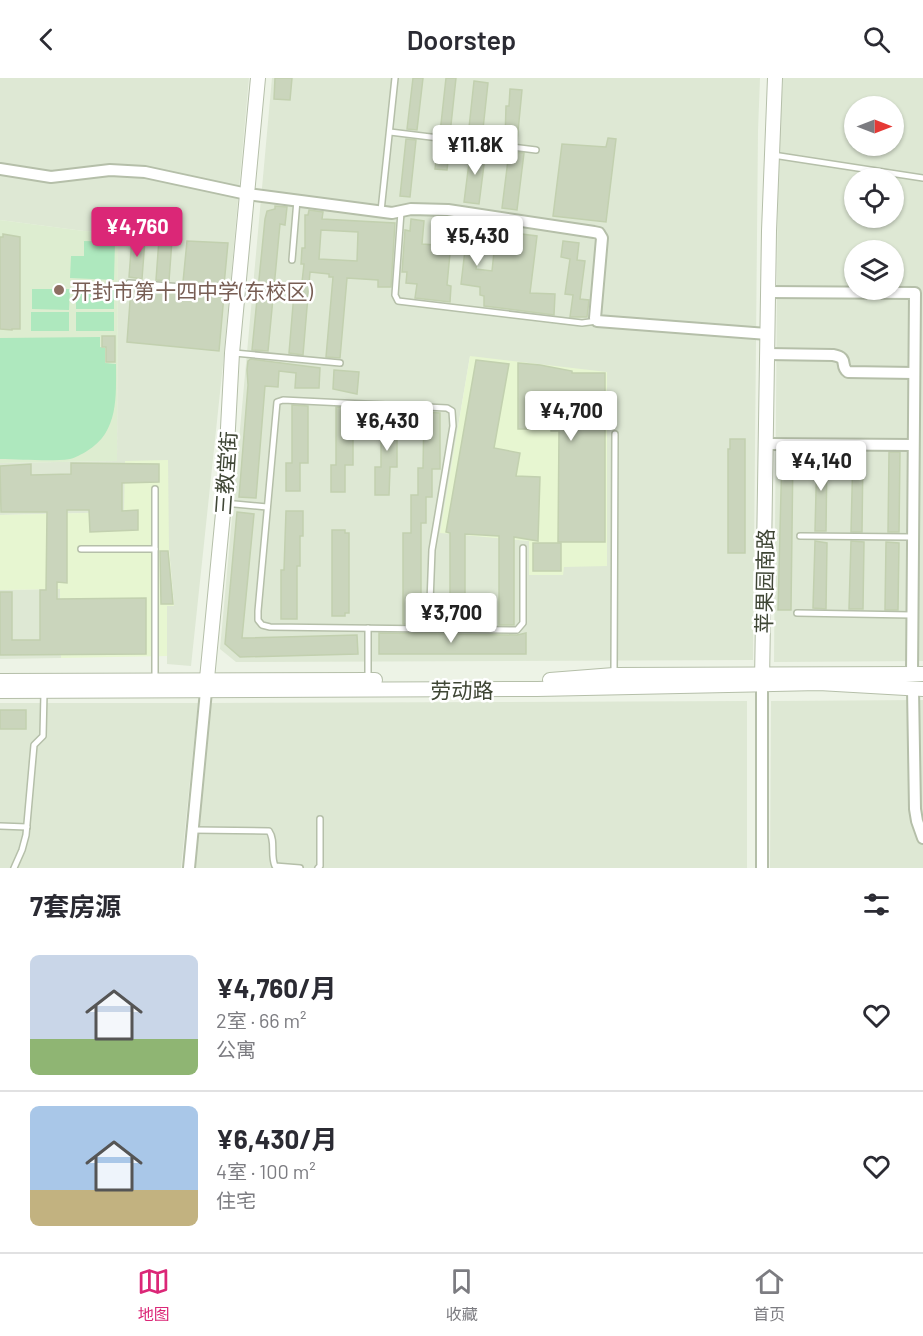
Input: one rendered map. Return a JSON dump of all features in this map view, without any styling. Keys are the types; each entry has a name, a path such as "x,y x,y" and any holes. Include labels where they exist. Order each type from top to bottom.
{"street":[{"name":"三教堂街","path":"189,868 224,503 232,352 258,78"},
{"name":"苹果园南路","path":"762,868 768,292 775,78"},
{"path":"0,169 51,177 110,170 145,172 247,194 381,211 401,212 411,208 448,210 599,233 602,238 595,318 597,321 768,334"},
{"path":"768,292 915,293 914,373 918,409 913,445 918,499 912,537 911,615 917,674"},
{"path":"767,354 840,356 848,372 914,373"},
{"path":"766,444 913,445"},
{"name":"劳动路","path":"0,681 155,681 206,686 537,689 917,674"},
{"name":"劳动路","path":"0,691 369,681 538,681 614,675 763,679 918,689"},
{"path":"918,689 915,809 923,838"}],"lane":[{"path":"381,211 395,78"},
{"path":"390,132 536,150"},
{"path":"771,154 923,178"},
{"path":"292,260 297,200"},
{"path":"401,212 394,296 398,301 582,323 597,321"},
{"path":"129,283 238,292"},
{"path":"232,352 340,363"},
{"path":"429,628 432,550 453,426 452,411 435,407 283,399 277,402 258,611 258,620 262,625 270,627 368,628 429,628 520,628 523,623 523,548"},
{"path":"614,675 615,434"},
{"path":"155,489 155,681"},
{"path":"224,503 267,507"},
{"path":"800,536 912,537"},
{"path":"81,549 155,549"},
{"path":"797,613 911,615"},
{"path":"368,628 369,681"},
{"path":"14,868 22,850 27,827 34,745 43,736 45,691"},
{"path":"318,868 320,866 320,819"},
{"path":"0,826 27,827"},
{"path":"191,830 269,831 273,838 275,866 300,868"}],"shaded area":[{"path":"0,78 249,78 224,355 191,666 167,664 167,605 174,605 169,549 124,512 0,515 0,463 117,461 118,232 84,231 0,220"},
{"path":"272,78 760,78 753,660 236,662 220,649","holes":["470,356 563,567 563,574 529,574 529,541 440,532"]},
{"path":"783,78 923,78 923,661 774,662 778,150"},
{"name":"开封市第十四中学(东校区)","path":"0,220 84,231 118,232 117,461 0,463"},
{"path":"84,241 115,242 114,280 70,278 71,256 84,256"},
{"path":"76,288 114,289 114,309 76,309"},
{"path":"32,289 70,289 69,310 32,309"},
{"path":"31,312 69,312 69,331 31,331"},
{"path":"76,312 114,312 114,331 76,331"},
{"path":"100,337 100,347 105,348 105,363 116,364 115,401 110,424 105,434 87,451 70,459 0,459 0,338"},
{"path":"470,356 607,372 607,566 564,567 563,575 529,575 529,541 440,533"},
{"path":"168,460 169,549 174,606 167,606 167,656 61,658 60,589 0,590 0,515 124,512 125,461"},
{"path":"60,589 61,658 0,659 0,590"},
{"path":"923,700 923,868 770,868 771,701"},
{"path":"747,701 747,868 195,868 211,703"},
{"path":"0,703 198,703 181,868 0,868"}],"building":[{"path":"275,78 292,78 290,100 274,99"},
{"path":"413,78 423,78 417,130 407,129"},
{"path":"446,78 456,78 450,134 440,133"},
{"path":"474,81 488,83 482,138 468,137"},
{"path":"510,89 522,90 517,142 505,141 506,106 509,106"},
{"path":"608,138 616,139 606,222 553,216 562,144 606,147"},
{"path":"406,139 416,140 410,197 400,196"},
{"path":"438,143 450,144 447,170 435,169"},
{"path":"471,147 486,149 479,204 464,202"},
{"path":"509,152 524,153 517,210 502,208"},
{"path":"275,206 287,207 285,225 280,224 268,351 252,350 265,219 267,211 275,209"},
{"path":"309,210 323,212 322,219 395,223 391,287 378,287 378,280 347,278 340,358 326,357 333,277 329,277 329,274 310,272 303,355 289,353 295,281 302,282 304,264 301,264 302,248 305,248 305,215 308,215","holes":["321,230 358,232 357,261 319,259"]},
{"path":"411,219 424,221 422,244 436,245 438,223 537,236 530,293 555,294 554,315 484,306 484,296 480,295 480,287 461,284 467,233 452,232 447,285 451,286 450,302 415,298 417,284 406,283 407,272 402,272 405,230 410,231","holes":["479,250 494,252 492,271 476,269"]},
{"path":"3,234 20,237 20,329 0,329 0,237 3,237"},
{"path":"132,238 145,239 142,279 129,277"},
{"path":"159,239 172,240 169,281 156,280"},
{"path":"187,241 228,243 224,285 183,282"},
{"path":"563,241 579,243 577,260 585,261 580,299 589,300 587,317 570,317 573,295 565,294 570,259 561,257"},
{"path":"131,288 224,295 219,351 127,342"},
{"path":"102,336 115,336 115,362 106,362 106,347 102,347"},
{"path":"251,359 320,368 319,388 295,388 296,373 279,371 278,387 265,386 256,498 239,497 248,385 247,370 248,361"},
{"path":"476,360 509,364 494,448 520,453 516,476 540,477 538,541 514,537 514,625 499,625 499,536 465,534 465,619 450,619 450,533 446,532"},
{"path":"518,363 540,365 572,371 572,373 605,373 605,542 558,542 559,431 518,429"},
{"path":"334,370 359,372 357,394 333,389"},
{"path":"292,405 308,406 308,463 300,463 300,491 286,491 286,463 292,463"},
{"path":"336,407 353,408 353,465 345,465 345,492 331,492 331,465 336,465"},
{"path":"381,410 397,410 397,467 390,467 389,495 375,495 375,467 381,467"},
{"path":"424,412 440,413 440,469 432,469 432,497 426,497 426,523 421,523 421,616 416,616 416,624 403,624 403,533 411,533 411,495 418,495 418,468 423,468"},
{"path":"730,439 745,439 745,553 728,553 728,449 730,449"},
{"path":"782,452 793,452 791,610 778,610"},
{"path":"817,452 827,452 826,531 815,531"},
{"path":"853,452 863,452 862,532 851,532"},
{"path":"889,452 900,452 899,532 888,532"},
{"path":"71,463 159,464 159,482 122,483 122,511 138,510 138,530 90,532 89,510 67,510 67,583 57,582 57,599 146,598 146,654 0,655 0,592 12,592 12,640 40,640 40,590 46,590 47,512 1,512 0,466 31,464 31,475 71,474"},
{"path":"286,511 303,511 300,566 297,566 297,619 281,619 281,570 284,570"},
{"path":"237,512 254,514 242,638 357,635 358,654 240,657 225,644"},
{"path":"332,530 345,530 345,533 349,533 349,613 345,613 345,616 332,616"},
{"path":"815,541 827,543 826,609 813,608"},
{"path":"851,541 864,542 863,609 849,609"},
{"path":"886,542 899,543 898,610 885,610"},
{"path":"533,543 561,543 561,571 533,571"},
{"path":"160,551 168,551 173,604 161,604"},
{"path":"379,633 517,635 526,633 526,654 379,654"},
{"path":"0,710 26,710 26,729 0,729"}],"place":[{"name":"开封市第十四中学(东校区)","path":"59,290"}]}
